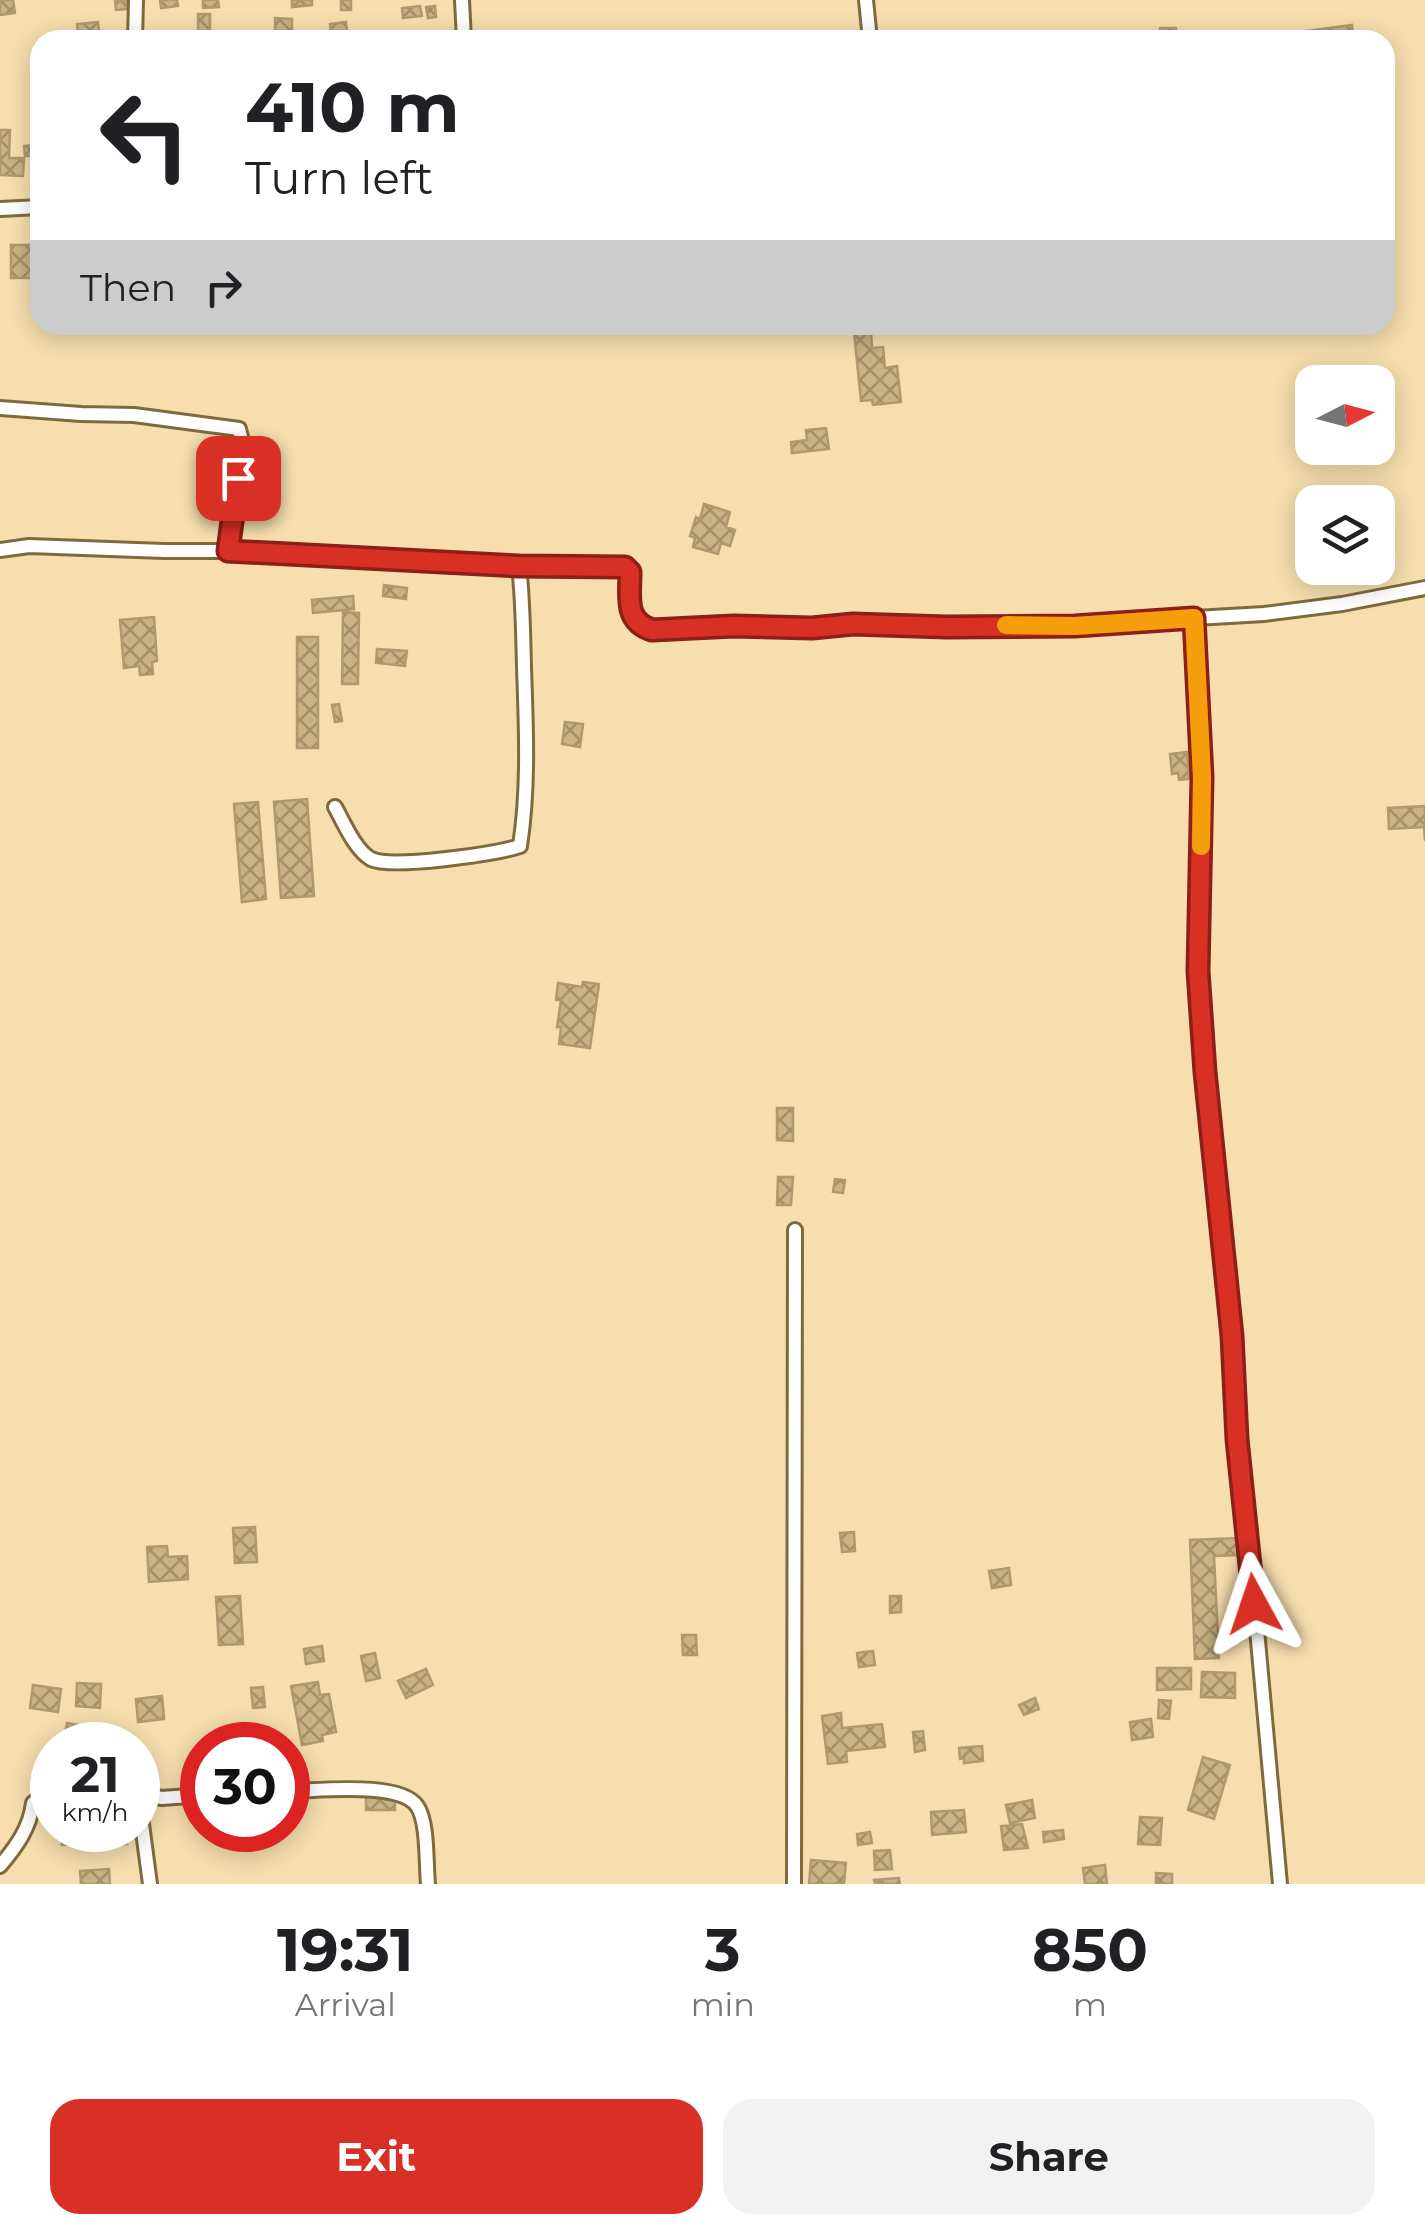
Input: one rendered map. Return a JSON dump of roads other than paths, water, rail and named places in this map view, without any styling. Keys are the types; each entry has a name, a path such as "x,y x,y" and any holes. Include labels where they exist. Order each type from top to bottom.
{"street":[{"path":"135,30 136,0"},
{"path":"462,0 464,30"},
{"path":"866,0 869,30"},
{"path":"0,209 30,208"},
{"path":"0,408 134,415 239,429 242,441 228,551"},
{"path":"0,550 29,546 228,551 519,566 625,567 630,572 634,620 652,630 853,624 1075,626 1284,612 1425,588"},
{"path":"335,807 368,858 387,864 497,853 520,846 527,736 519,566"},
{"path":"1194,618 1202,777 1198,971 1232,1336 1237,1439 1280,1884"},
{"path":"794,1884 795,1230"},
{"path":"310,1791 388,1790 408,1796 420,1808 428,1884"},
{"path":"150,1884 138,1794 180,1797"},
{"path":"0,1866 30,1821"}]}
